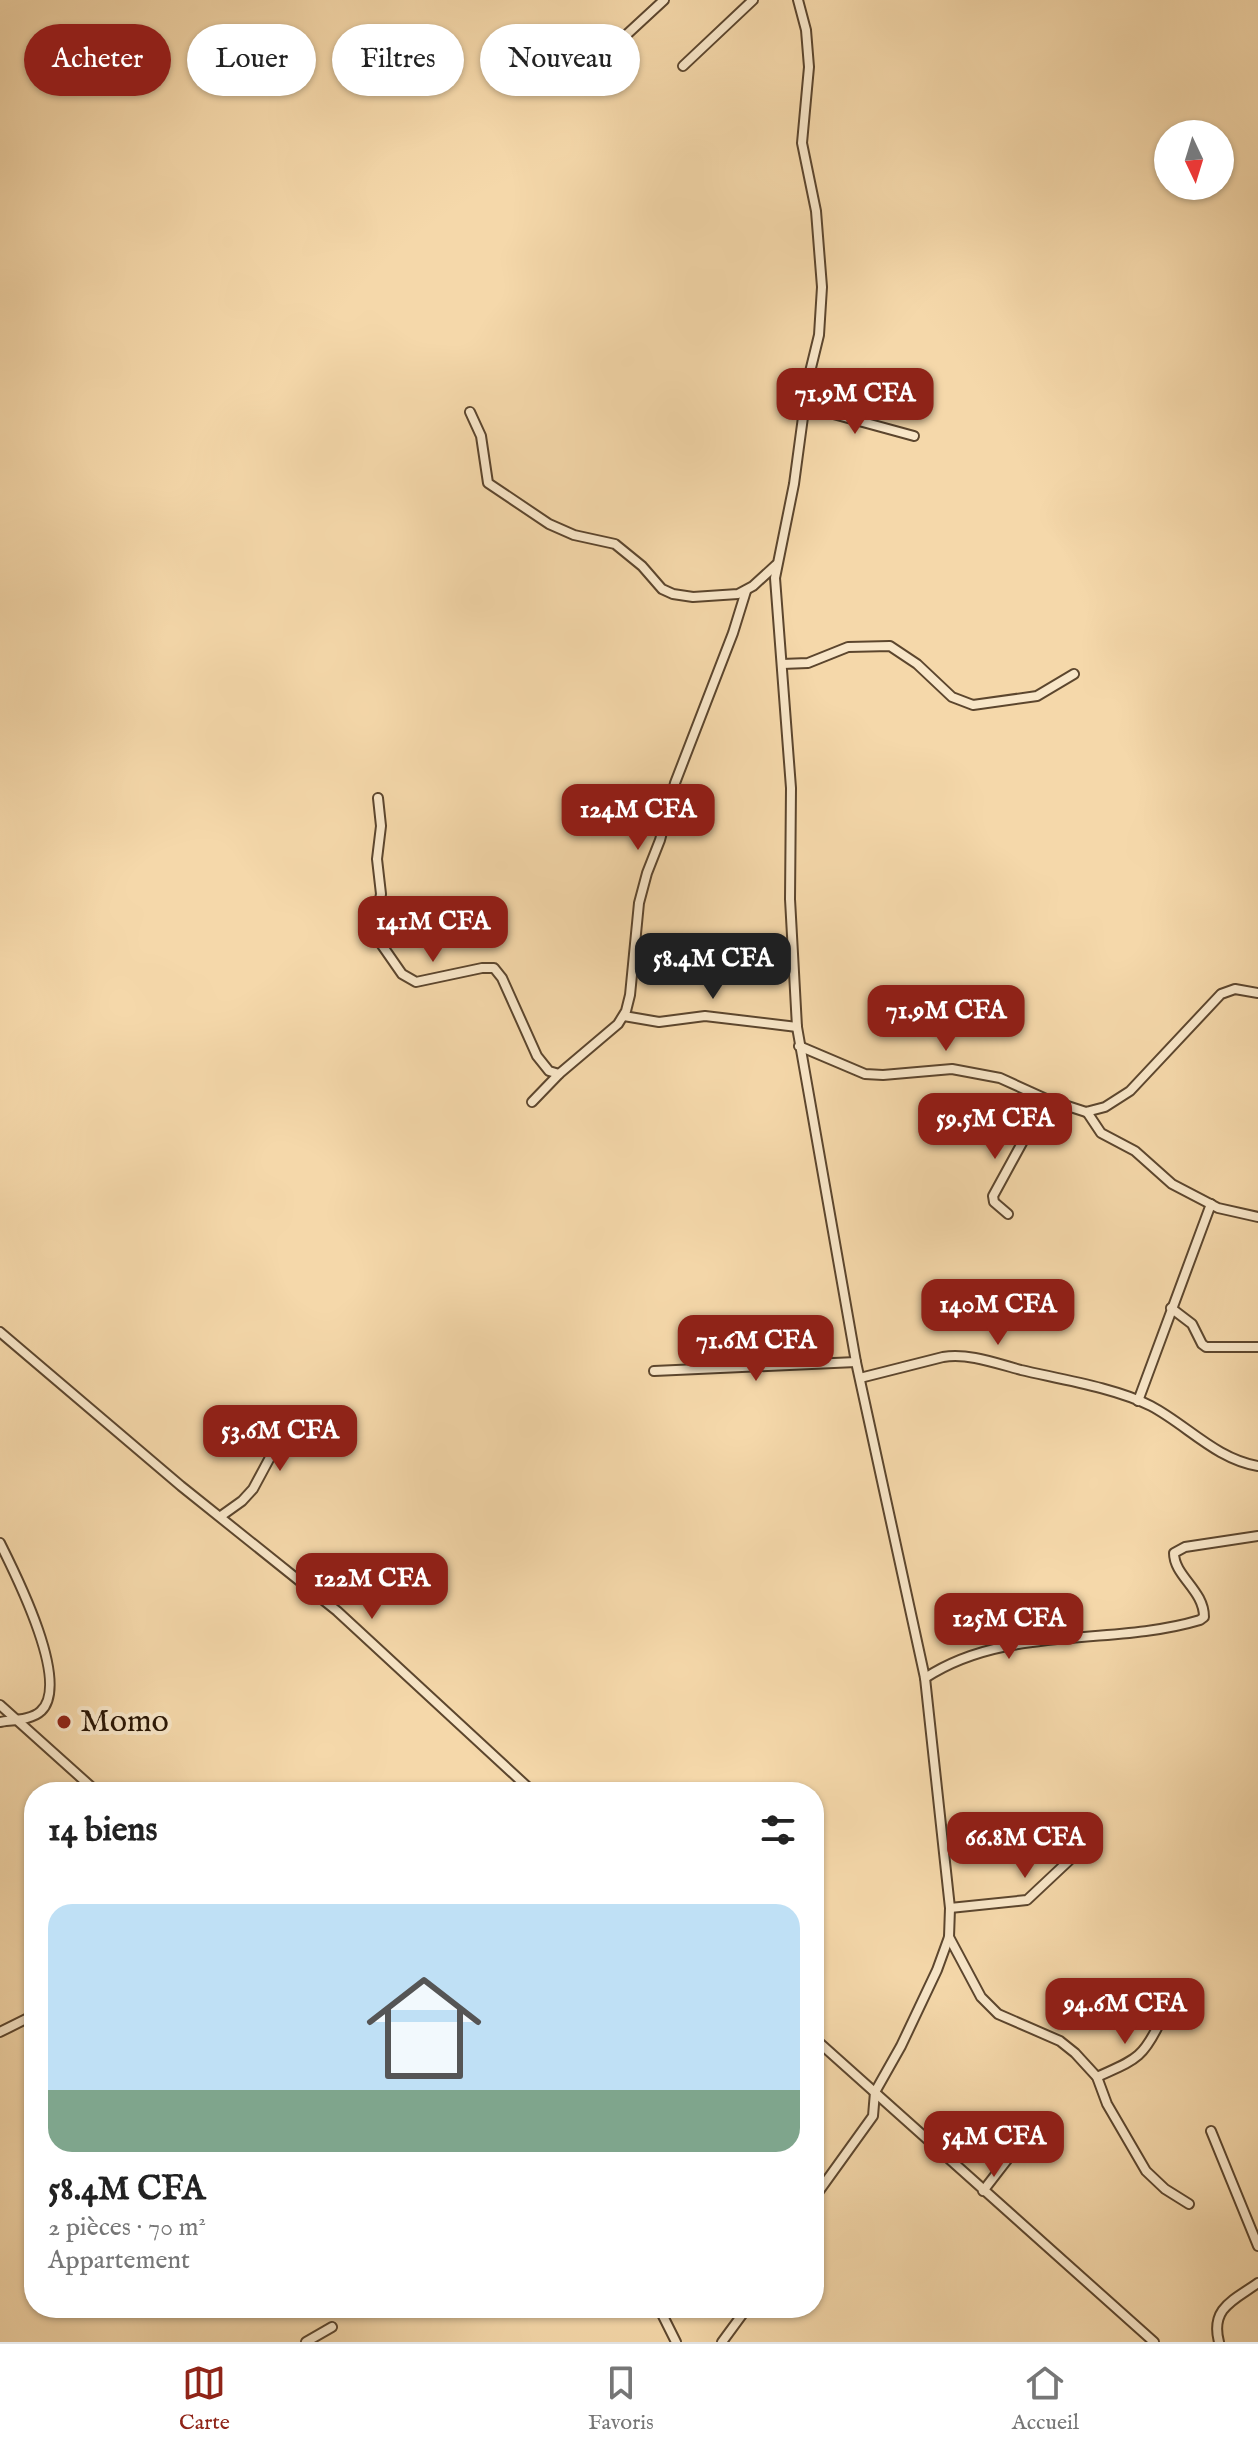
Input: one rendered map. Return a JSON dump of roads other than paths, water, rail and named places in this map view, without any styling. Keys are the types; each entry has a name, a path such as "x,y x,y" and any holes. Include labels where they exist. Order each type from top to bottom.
{"street":[{"path":"638,24 664,0"},
{"path":"683,66 753,0"},
{"path":"798,0 807,39 809,67 802,143 816,211 822,287 820,324 804,406 794,484 777,564 776,597 791,801 790,899 797,1027 856,1362 925,1678 950,1908 949,1937 937,1970 875,2092 873,2116 824,2184"},
{"path":"804,406 914,436"},
{"path":"470,412 481,436 488,483 539,518 574,535 615,544 642,566 662,589 693,597 746,591 777,564"},
{"path":"532,1102 624,1016 630,995 639,903 647,873 675,783 746,591"},
{"path":"782,664 808,663 848,647 890,646 917,664 952,697 973,705 1037,696 1074,674"},
{"path":"378,798 381,826 377,859 381,894 375,925 377,938 392,962 416,982 494,968 502,978 537,1056 549,1071 559,1074"},
{"path":"799,1046 865,1074 955,1069 1000,1078 1079,1112 1087,1112 1105,1107 1130,1091 1221,994 1235,989 1258,993"},
{"path":"624,1016 659,1022 705,1016 797,1027"},
{"path":"1008,1214 994,1202 993,1196 1046,1099"},
{"path":"1087,1112 1101,1133 1135,1151 1172,1184 1211,1204 1258,1217"},
{"path":"1138,1401 1211,1204"},
{"path":"1171,1308 1192,1324 1206,1347 1258,1347"},
{"path":"0,1332 63,1388 366,1636 522,1782"},
{"path":"860,1378 933,1359 963,1356 1058,1377 1150,1406 1208,1445 1258,1466"},
{"path":"654,1371 856,1362"},
{"path":"221,1516 253,1489 278,1437 345,1434"},
{"path":"925,1678 953,1662 995,1647 1160,1629 1200,1620 1204,1617 1202,1603 1175,1561 1174,1553 1185,1547 1258,1536"},
{"path":"0,1543 43,1640 48,1681 46,1705 37,1715 0,1722"},
{"path":"0,1705 86,1782"},
{"path":"950,1908 1027,1900 1093,1838"},
{"path":"949,1937 981,1997 998,2014 1060,2041 1097,2077 1107,2104 1146,2171 1165,2189 1189,2204"},
{"path":"0,2032 24,2020"},
{"path":"1097,2077 1131,2061 1148,2048 1160,2022"},
{"path":"824,2047 1147,2340"},
{"path":"1211,2131 1258,2246"},
{"path":"983,2191 1024,2138"},
{"path":"1219,2342 1215,2329 1222,2309 1258,2283"},
{"path":"664,2318 676,2342"},
{"path":"722,2342 740,2318"},
{"path":"306,2342 332,2327"}],"place":[{"name":"Momo","path":"64,1722"}]}
